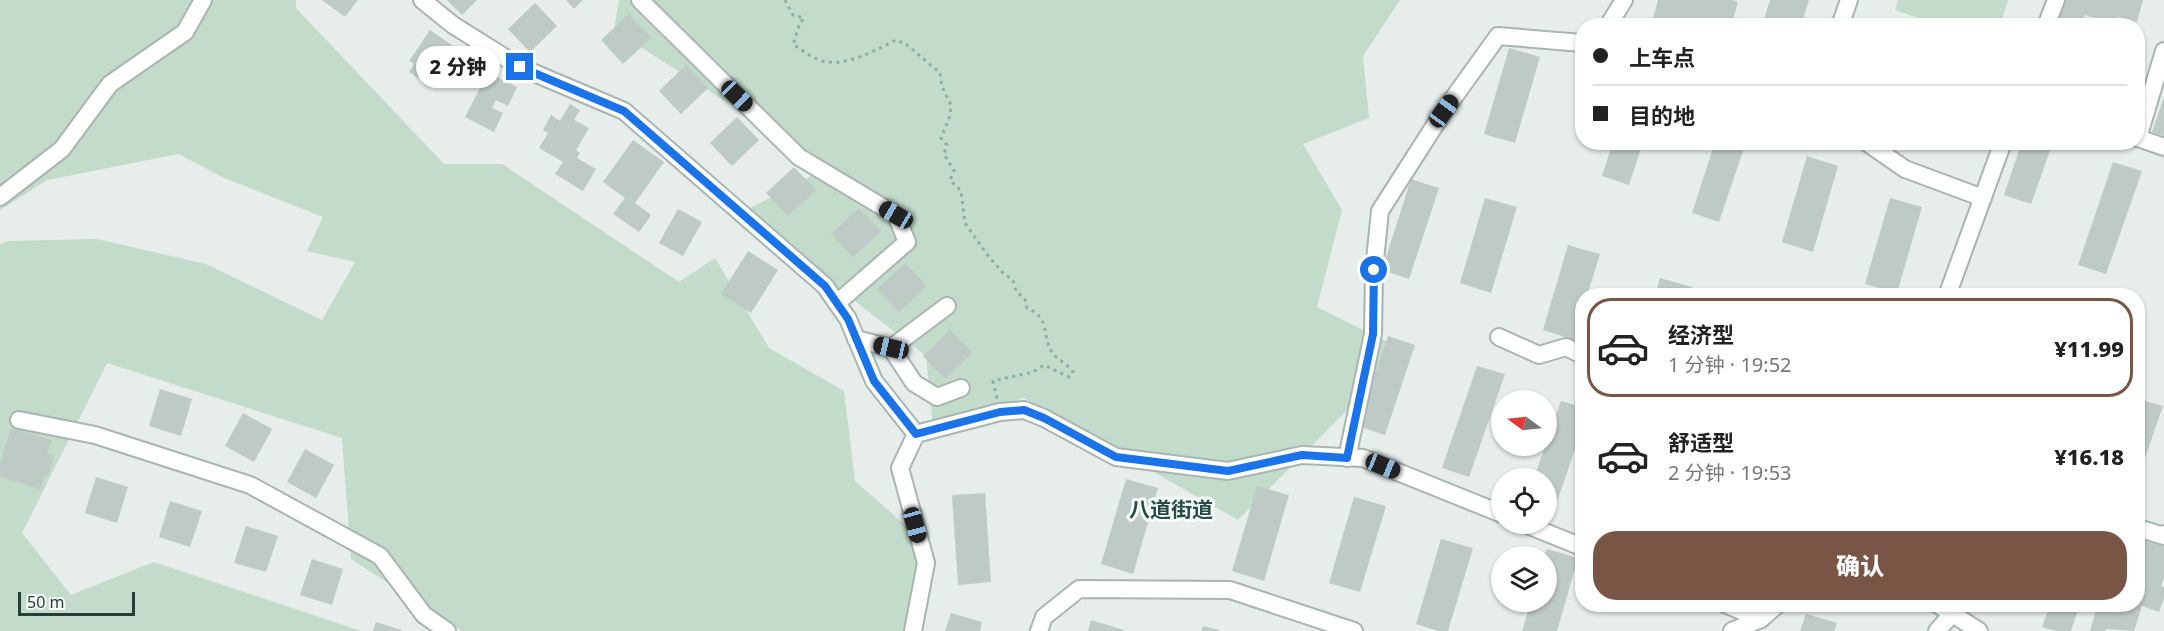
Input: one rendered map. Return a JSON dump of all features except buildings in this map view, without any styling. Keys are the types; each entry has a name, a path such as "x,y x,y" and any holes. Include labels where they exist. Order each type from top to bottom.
{"street":[{"path":"0,197 62,149 110,84 185,32 203,0"},
{"path":"422,0 453,25 520,67 624,111 825,286 848,319 874,381 916,434"},
{"path":"640,0 799,157 896,215 907,243 837,303"},
{"path":"1613,18 1624,0"},
{"path":"1843,18 1849,0"},
{"path":"2049,18 2055,0"},
{"path":"1347,458 1373,334 1374,270 1380,211 1444,111 1498,36 1575,42"},
{"path":"2145,115 2164,51"},
{"path":"2145,140 2164,147"},
{"path":"1878,150 1905,169 1983,198"},
{"path":"1950,288 2000,150"},
{"path":"891,348 947,306"},
{"path":"1499,337 1539,355 1566,347 1575,352"},
{"path":"856,339 891,348 914,383 937,397 961,388"},
{"path":"916,434 1000,412 1024,410 1044,418 1116,457 1228,471 1302,455 1363,458 1491,510"},
{"path":"19,420 95,435 250,485 380,556 424,615 447,631"},
{"path":"913,631 926,563 900,468 916,434"},
{"path":"2145,530 2163,536 2164,534"},
{"path":"1550,534 1575,544"},
{"path":"1039,631 1044,617 1079,589 1091,589 1230,590 1354,631"},
{"path":"1744,612 1761,619"},
{"path":"1732,631 1761,619 1769,612"},
{"path":"1949,612 1979,631"},
{"path":"1937,631 1952,614"}],"path":[{"path":"785,0 793,15 804,18 797,26 793,44 818,60 834,63 865,55 896,40 906,44 940,73 942,87 951,105 950,116 940,138 947,146 944,154 954,171 950,180 961,192 965,223 986,253 1003,273 1013,280 1016,291 1025,299 1027,308 1035,311 1044,323 1052,353 1073,372 1069,377 1054,372 1044,365 1033,372 993,381 1000,412"}],"green space":[{"path":"0,0 296,0 296,8 444,164 502,164 679,282 715,258 769,348 844,391 855,481 921,539 912,631 462,631 351,559 342,438 107,363 22,533 71,595 154,562 361,631 0,631 0,244 8,241 97,239 206,264 322,320 355,262 307,251 323,217 224,178 179,154 47,180 0,210"},
{"path":"619,0 1400,0 1363,56 1369,118 1303,144 1342,210 1317,307 1406,351 1238,520 1024,398 933,427 926,356 741,213 828,167 614,30"},
{"path":"1898,0 2008,0 2002,18 1918,18 1895,10"}],"district":[{"name":"八道街道","path":"1171,509"}],"route":[{"path":"520,67 624,111 825,286 848,319 874,381 916,434 1000,412 1024,410 1044,418 1116,457 1228,471 1302,455 1347,458 1373,334 1374,270"}]}
